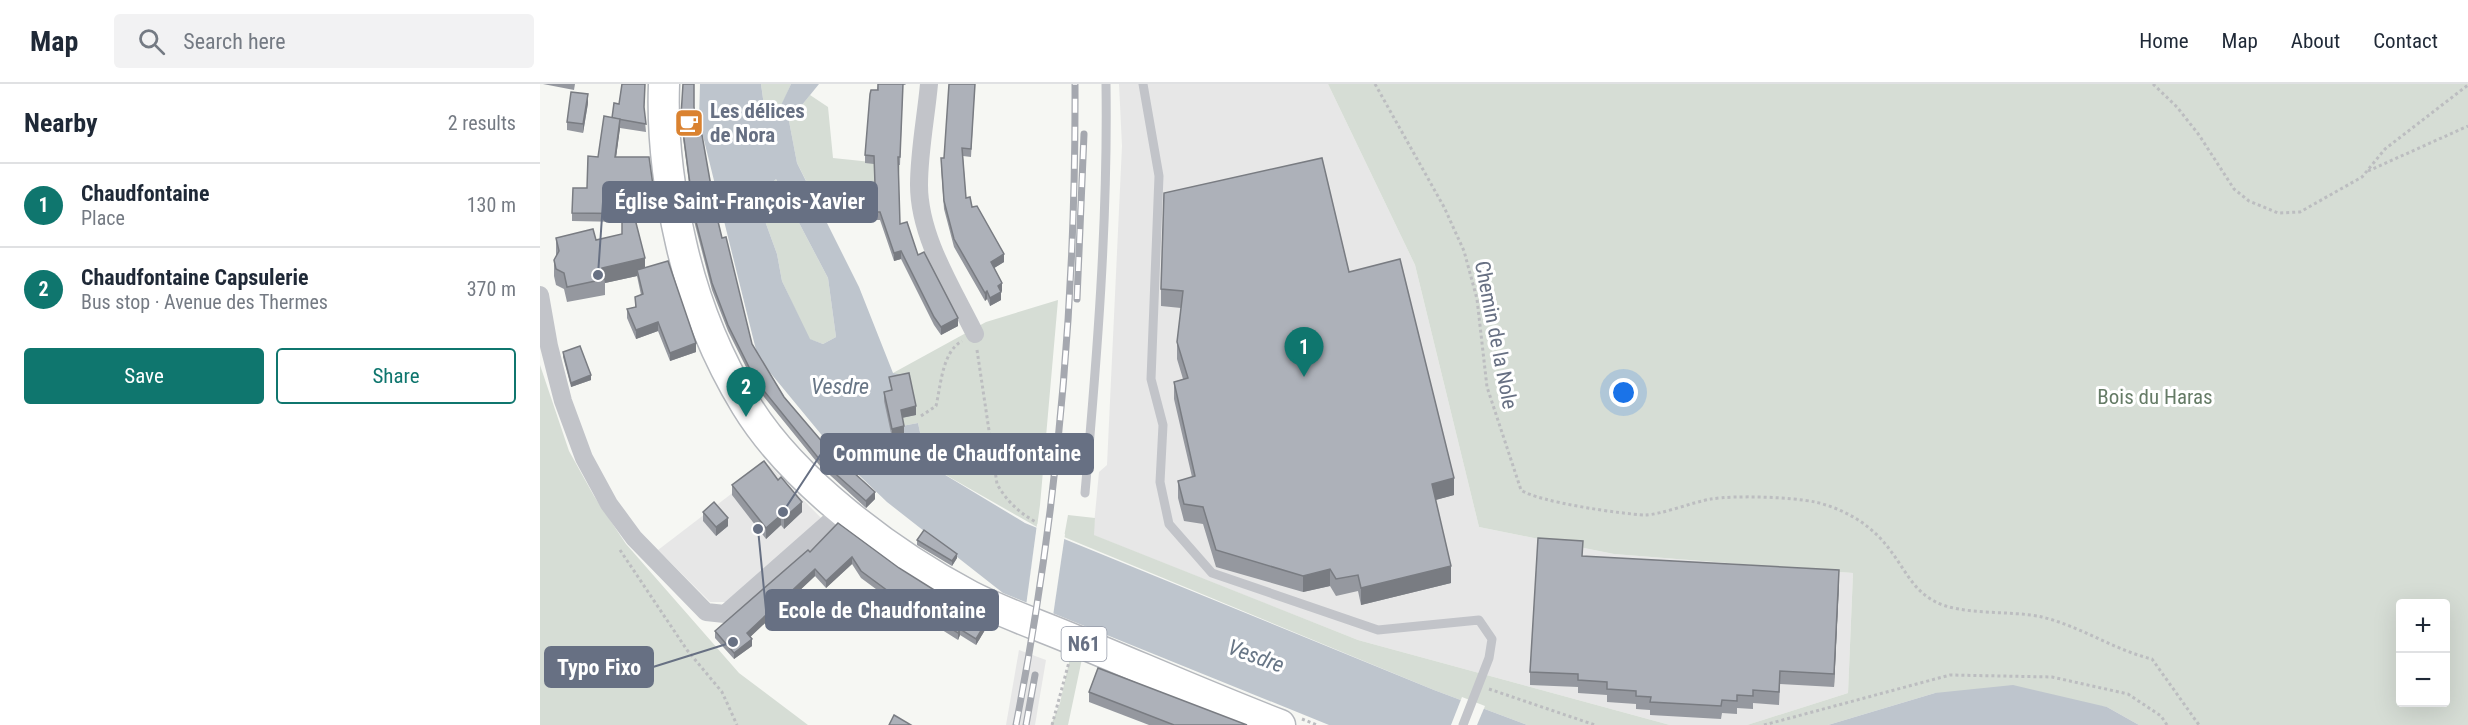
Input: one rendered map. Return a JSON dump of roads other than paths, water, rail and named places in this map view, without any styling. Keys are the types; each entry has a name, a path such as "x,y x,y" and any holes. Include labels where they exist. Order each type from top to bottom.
{"main road":[{"name":"N61","path":"664,84 666,157 677,226 698,306 716,352 747,407 794,464 842,511 895,550 949,585 1028,622 1073,639 1201,695 1280,725"}],"street":[{"path":"929,84 919,185 924,218 936,253 975,334"},
{"path":"540,295 549,346 563,401 584,458 609,504 634,538 706,612 725,614 842,511"}],"lane":[{"path":"1085,493 1100,323 1107,187 1106,84"},
{"path":"1143,84 1159,176 1151,379 1163,425 1160,482 1169,524 1212,573 1377,630 1479,620 1492,639 1489,658 1463,725"}],"water":[{"name":"Vesdre","path":"700,84 761,84 765,113 776,116 791,84 819,84 789,121 797,163 859,287 893,373 907,376 890,386 902,426 918,423 923,446 937,470 1025,523 1434,690 1527,725 1329,725 1003,593 887,502 839,456 758,358 699,120","holes":["776,179 828,278 836,337 823,344 810,339 782,281 777,254 757,199"]},
{"path":"2013,685 2107,707 2139,725 1828,725 1935,693"}],"railway":[{"path":"1016,725 1043,566 1061,406 1072,245 1075,84"},
{"path":"1077,299 1084,134"},
{"path":"1026,725 1035,675"}],"place":[{"name":"Les délices de Nora","path":"689,123"},
{"name":"Église Saint-François-Xavier","path":"598,275"},
{"name":"Chaudfontaine","path":"1304,377"},
{"name":"Chaudfontaine Capsulerie","path":"746,417"},
{"name":"Commune de Chaudfontaine","path":"783,512"},
{"name":"Ecole de Chaudfontaine","path":"758,529"},
{"name":"Typo Fixo","path":"733,642"}],"park label":[{"name":"Bois du Haras","path":"2155,397"}]}
